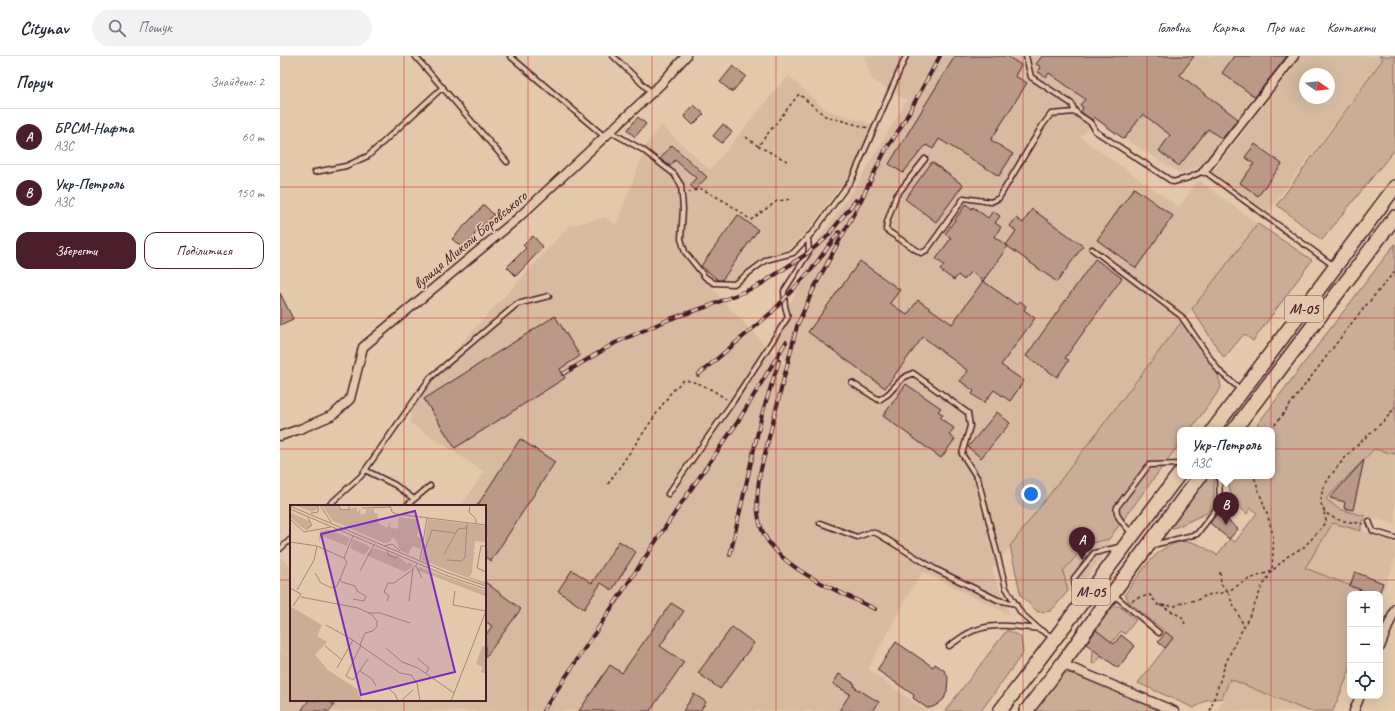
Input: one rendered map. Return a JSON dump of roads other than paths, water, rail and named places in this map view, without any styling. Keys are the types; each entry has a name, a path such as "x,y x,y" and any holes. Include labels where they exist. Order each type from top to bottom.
{"main road":[{"name":"М-05","path":"1215,427 1395,187"},
{"name":"М-05","path":"1236,427 1395,217"},
{"name":"М-05","path":"1000,711 1056,639 1177,477"},
{"name":"М-05","path":"1026,711 1198,479"}],"street":[{"name":"вулиця Миколи Боровського","path":"280,436 333,415 350,398 363,347 518,218 652,93 686,56"},
{"path":"1204,171 1294,56"},
{"path":"1383,639 1395,609"},
{"path":"1062,664 1174,711"},
{"path":"1354,711 1359,699"}],"lane":[{"path":"415,56 507,162"},
{"path":"510,56 608,134 643,150 674,174 681,185 682,192 683,209 681,239 685,252 705,277 714,283 734,284 766,260 792,253 808,236 852,179 906,56"},
{"path":"613,56 652,93"},
{"path":"1026,56 1030,77 1072,104 1075,112 1094,125 1095,131 1173,182 1188,178 1204,171 1335,267"},
{"path":"315,172 346,166 368,156 443,87"},
{"path":"924,160 896,196 887,222 886,230 921,253 926,250 964,198 991,202 999,198 1042,126 1051,114 1075,112"},
{"path":"668,494 732,403 788,317 785,306 784,291 809,252 808,236"},
{"path":"1092,249 1181,316 1219,370 1242,391"},
{"path":"329,505 362,476 430,378 518,304 549,296"},
{"path":"852,383 879,400 888,394 903,378 913,373 968,413 970,426 962,454 978,479 1006,588 1021,613 1039,629 1056,639"},
{"path":"1078,609 1074,578 1094,553 1129,540 1117,514 1117,507 1149,465 1177,464"},
{"path":"366,470 395,485 414,499"},
{"path":"1147,547 1197,534 1220,504 1219,479"},
{"path":"407,505 430,486"},
{"path":"1370,521 1373,531 1395,538"},
{"path":"820,523 857,537 871,532 878,534 935,569 998,600 1016,604"},
{"path":"280,549 290,540"},
{"path":"1112,594 1159,633"},
{"path":"949,646 978,629 1002,626 1039,629"}],"railway":[{"path":"875,609 811,577 781,556 770,544 762,530 758,516 758,487 760,473 797,326 813,290 860,202 886,149 901,127 940,56"},
{"path":"563,374 615,343 670,319 709,306 758,286 808,253 826,238 856,200"},
{"path":"698,375 772,312 812,269 839,232"},
{"path":"543,711 678,508 737,423 786,342"},
{"path":"730,555 762,414 779,361"}],"place":[{"name":"Укр-Петроль","path":"1226,525"},
{"name":"БРСМ-Нафта","path":"1082,560"}]}
